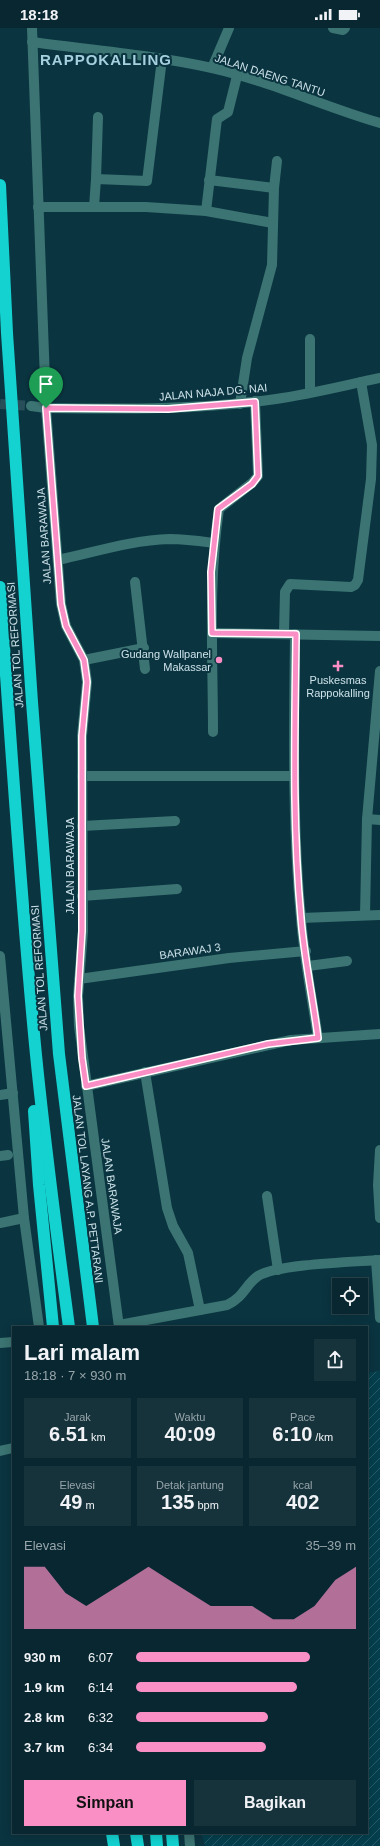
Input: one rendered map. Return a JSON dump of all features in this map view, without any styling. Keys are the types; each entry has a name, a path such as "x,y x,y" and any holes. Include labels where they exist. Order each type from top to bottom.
{"highway":[{"name":"JALAN TOL REFORMASI","path":"0,185 7,333 58,1054"},
{"name":"JALAN TOL REFORMASI","path":"0,587 10,746 34,1035 48,1173 69,1326"},
{"path":"34,1035 34,1111 39,1185 53,1326"},
{"name":"JALAN TOL LAYANG A.P. PETTARANI","path":"58,1054 93,1326"},
{"path":"79,1219 98,1326"},
{"path":"112,1834 114,1846"},
{"path":"136,1834 138,1846"},
{"path":"156,1834 157,1846"},
{"path":"172,1834 173,1846"}],"street":[{"name":"JALAN BARAWAJA","path":"32,28 46,408 58,560 63,618 84,660 87,682 82,736 82,931 79,979 79,1026 119,1326"},
{"path":"333,28 343,30 345,28"},
{"path":"212,68 225,30"},
{"name":"JALAN DAENG TANTU","path":"32,42 162,59 212,68 380,123"},
{"path":"96,179 147,181 162,59"},
{"path":"206,211 217,119 228,112 238,76"},
{"path":"94,207 98,117"},
{"path":"240,404 248,350 270,273 274,188 277,161"},
{"path":"209,180 274,188"},
{"path":"38,207 146,207 206,211 273,224"},
{"path":"310,339 310,392"},
{"name":"JALAN NAJA DG. NAI","path":"31,406 46,408 168,409 240,404 380,378"},
{"path":"284,633 286,592 290,584 350,587 355,585 358,580 372,465 370,430 361,382"},
{"path":"213,732 211,572 218,509 252,484 258,476 255,402"},
{"path":"58,560 118,546 159,540 182,539 214,543"},
{"path":"135,582 144,648 145,669"},
{"path":"212,633 284,633 380,636"},
{"path":"296,634 294,776 301,918 318,1038"},
{"path":"84,660 144,648"},
{"path":"365,915 367,819 376,740 380,671"},
{"path":"82,776 294,776"},
{"path":"367,819 380,820"},
{"path":"82,826 175,820"},
{"path":"82,896 177,889"},
{"path":"301,918 380,915"},
{"name":"BARAWAJ 3","path":"79,979 228,958 306,951"},
{"path":"0,956 1,984 13,1093 24,1218 38,1326"},
{"path":"308,966 347,961"},
{"path":"86,1086 268,1044 318,1038 380,1034"},
{"path":"145,1072 167,1208 173,1226 188,1253 200,1310"},
{"path":"0,1096 13,1093"},
{"path":"380,1150 380,1218"},
{"path":"267,1196 278,1270"},
{"path":"0,1222 24,1218"},
{"path":"119,1326 234,1302 258,1276 278,1270 378,1260 380,1318"},
{"path":"0,1343 12,1342"},
{"path":"0,1451 12,1448"},
{"path":"189,1834 190,1846"}],"shaded area":[{"path":"380,1371 380,1846 205,1846 202,1834 368,1834 368,1373"}],"tunnel":[{"path":"0,404 31,406"}],"place":[{"name":"Gudang Wallpanel Makassar","path":"219,660"},
{"name":"Puskesmas Rappokalling","path":"338,666"}],"district":[{"name":"RAPPOKALLING","path":"106,59"}],"route":[{"path":"255,402 259,466 258,476 252,484 218,509 211,572 212,633 296,634 294,776 295,836 303,938 318,1038 291,1040 268,1044 86,1086 79,1026 78,996 82,931 82,736 87,682 84,660 69,633 63,618 46,408 168,409 255,402"}]}
